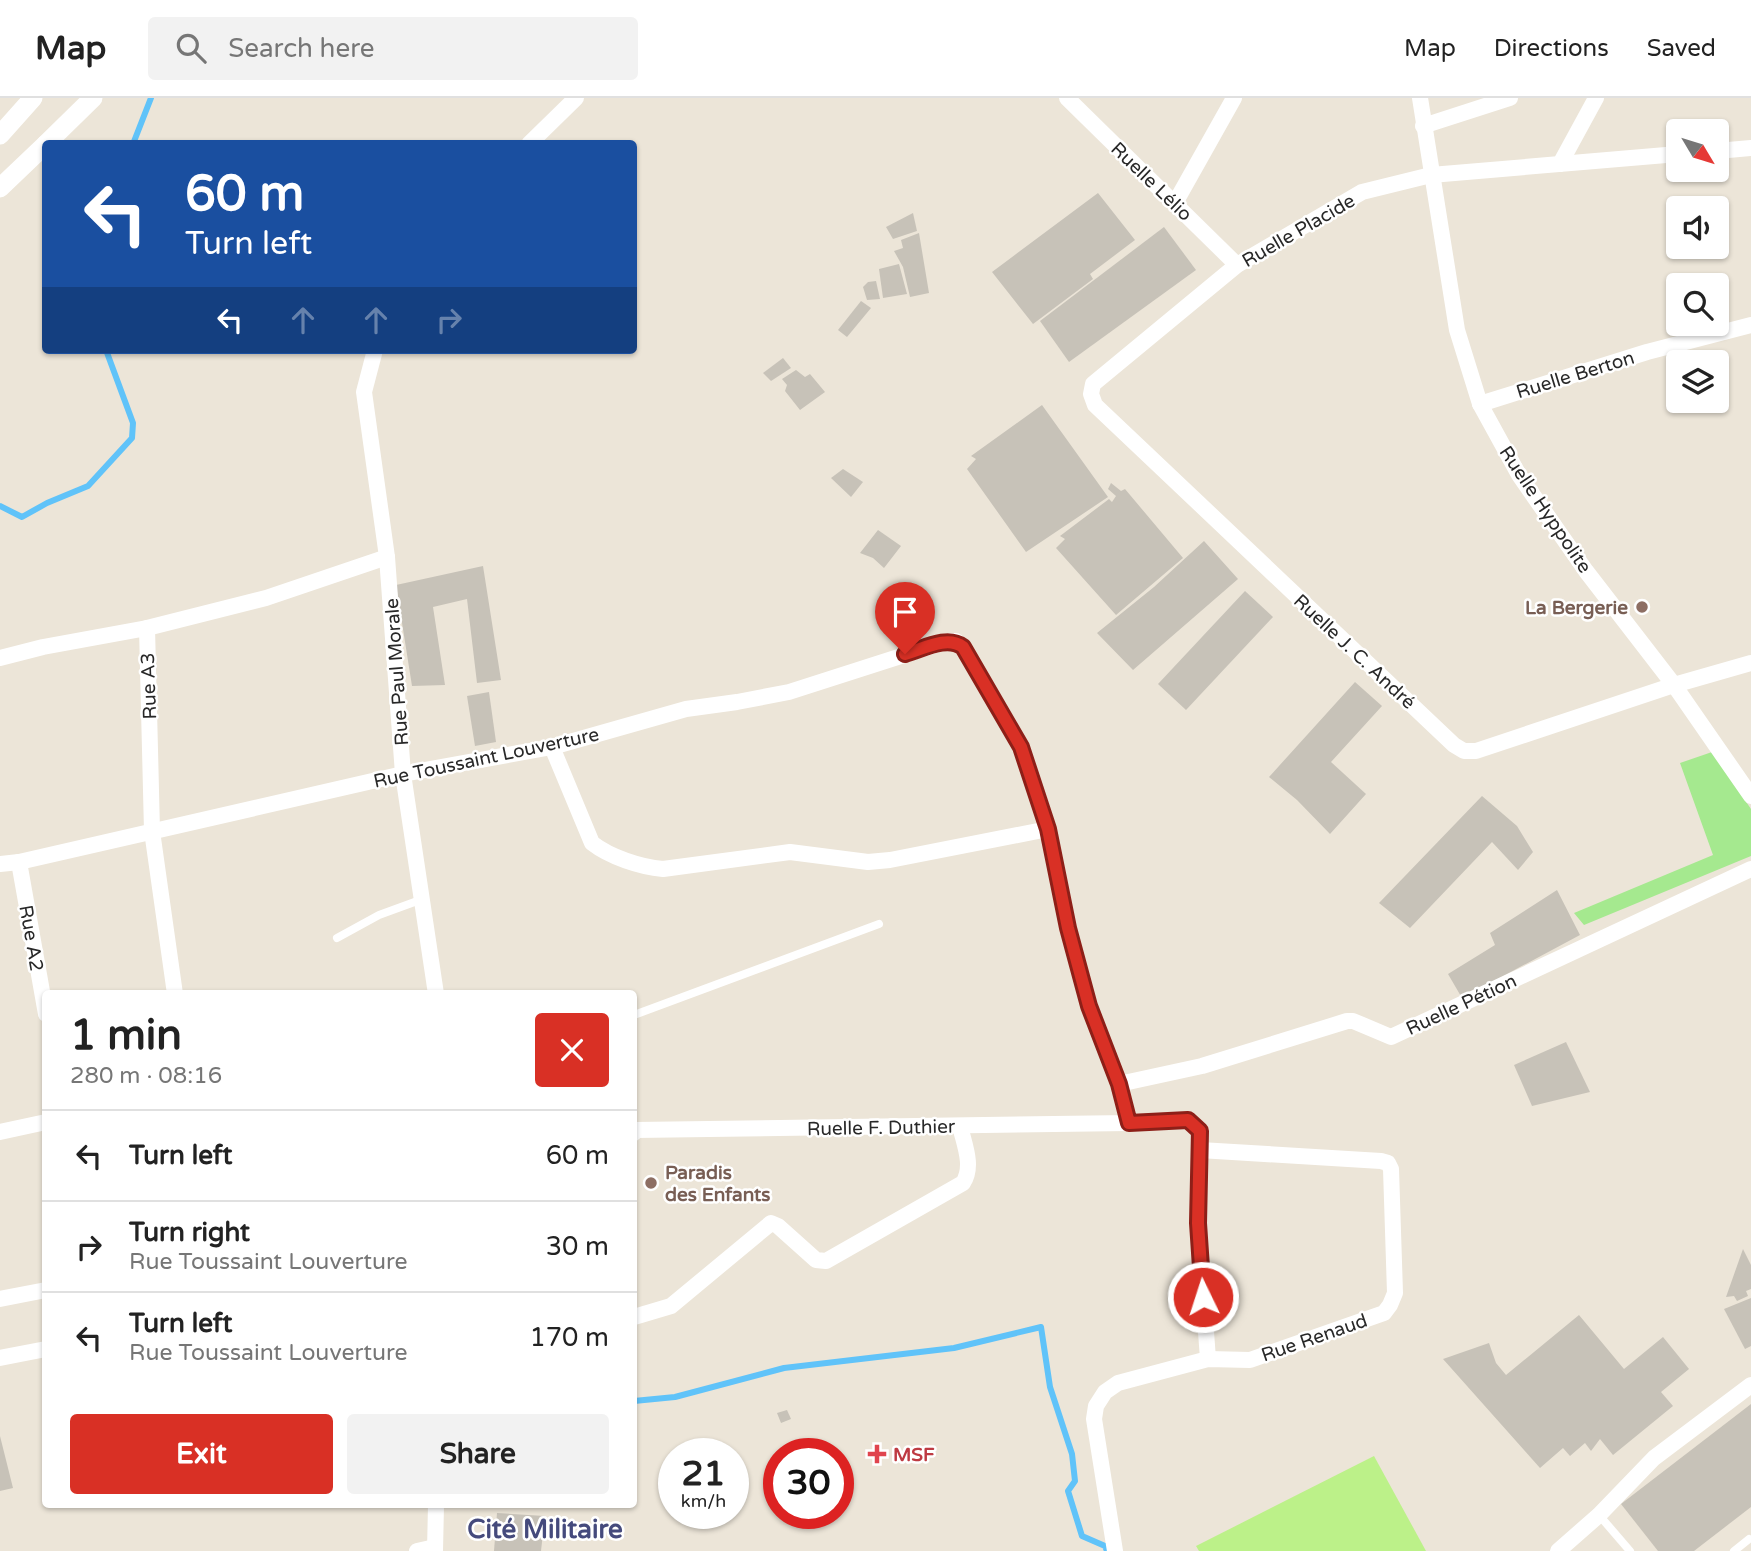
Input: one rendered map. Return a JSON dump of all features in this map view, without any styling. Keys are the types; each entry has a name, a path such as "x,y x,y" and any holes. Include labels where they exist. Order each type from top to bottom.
{"street":[{"path":"0,135 33,98"},
{"path":"50,140 93,98"},
{"path":"533,140 576,98"},
{"name":"Ruelle Lélio","path":"1067,98 1237,265"},
{"path":"1175,202 1234,98"},
{"name":"Ruelle Hyppolite","path":"1420,98 1457,330 1480,404 1518,475 1586,571 1675,685 1751,796"},
{"path":"1423,126 1510,98"},
{"path":"1560,164 1596,98"},
{"path":"0,188 42,148"},
{"path":"1729,149 1751,148"},
{"name":"Ruelle Placide","path":"1091,394 1093,384 1237,265 1362,192 1431,175 1666,155"},
{"name":"Ruelle Berton","path":"1480,404 1635,356 1751,325"},
{"name":"Rue Paul Morale","path":"374,354 364,392 387,557 403,774 435,990"},
{"name":"Ruelle J. C. André","path":"1091,394 1095,405 1454,745 1464,751 1476,751 1675,685"},
{"name":"Rue A3","path":"174,990 152,831 147,628 266,598 387,557"},
{"path":"0,658 43,647 147,628"},
{"name":"Rue Toussaint Louverture","path":"0,864 19,862 403,774 552,747 686,709 789,692 948,641 956,641 963,647 1021,747 1048,829 1068,928 1089,1006 1119,1084 1129,1123"},
{"path":"1675,685 1751,663"},
{"path":"552,747 592,843 601,850 653,868 663,869 790,852 868,862 890,860 1048,829"},
{"name":"Rue A2","path":"19,862 42,991"},
{"name":"Ruelle Pétion","path":"1119,1084 1202,1066 1347,1021 1391,1037 1751,869"},
{"name":"Ruelle F. Duthier","path":"637,1131 1188,1120 1200,1131 1200,1150"},
{"path":"0,1132 42,1123"},
{"path":"637,1316 671,1306 771,1223 778,1226 816,1260 826,1261 963,1183 968,1176 969,1165 960,1126"},
{"path":"1200,1150 1198,1223 1208,1359"},
{"name":"Rue Renaud","path":"1115,1551 1094,1419 1096,1406 1105,1392 1118,1383 1208,1359 1250,1360 1384,1313 1395,1293 1391,1169 1388,1163 1200,1150"},
{"path":"0,1299 42,1291"},
{"path":"0,1358 42,1350"},
{"path":"1558,1551 1654,1458 1751,1385"},
{"path":"417,1551 435,1549 436,1508"}],"lane":[{"path":"337,938 379,915 421,900"},
{"path":"637,1014 879,924"},
{"path":"1599,1514 1629,1551"},
{"path":"1734,1551 1749,1539"}],"green space":[{"path":"1712,752 1751,809 1751,856 1584,925 1574,913 1713,855 1680,763"},
{"path":"1374,1456 1426,1551 1199,1551 1196,1546"}],"building":[{"path":"1098,193 1135,240 1090,274 1093,279 1033,324 992,272"},
{"path":"913,213 917,231 893,239 886,227"},
{"path":"1164,227 1196,270 1069,362 1040,321"},
{"path":"919,233 929,293 910,297 903,267 894,251 903,248 901,240"},
{"path":"899,264 907,294 883,298 879,269"},
{"path":"876,281 880,299 867,300 863,287 868,282"},
{"path":"861,301 871,308 847,337 838,330"},
{"path":"783,358 791,368 771,381 763,373"},
{"path":"796,370 805,377 810,374 825,392 800,410 785,391 787,385 782,379"},
{"path":"1042,405 1108,497 1026,552 967,469 976,459 971,456"},
{"path":"843,469 863,482 851,497 831,478"},
{"path":"1111,483 1121,491 1125,489 1183,558 1116,615 1056,548 1065,539 1060,536 1109,499 1112,502 1116,496 1108,489"},
{"path":"878,530 901,546 884,568 873,558 860,553"},
{"path":"1204,541 1238,579 1133,670 1097,633 1154,587"},
{"path":"483,566 501,680 477,683 467,599 433,607 445,685 412,686 396,585"},
{"path":"1245,591 1273,617 1186,710 1158,684"},
{"path":"1355,682 1382,706 1331,762 1366,794 1330,834 1297,800 1269,777"},
{"path":"489,692 496,742 475,746 467,696"},
{"path":"1482,796 1517,826 1533,852 1518,870 1492,842 1410,928 1379,903"},
{"path":"1557,890 1580,935 1462,998 1448,974 1495,945 1490,933"},
{"path":"1566,1042 1590,1092 1532,1106 1514,1065"},
{"path":"1743,1249 1751,1265 1751,1289 1746,1291 1748,1296 1737,1301 1734,1296 1726,1297"},
{"path":"1751,1298 1751,1346 1745,1349 1724,1309"},
{"path":"1579,1315 1624,1369 1663,1337 1689,1369 1661,1392 1673,1406 1613,1455 1600,1439 1591,1451 1585,1443 1570,1456 1563,1448 1540,1468 1443,1359 1489,1343 1496,1363 1506,1375"},
{"path":"1751,1404 1751,1507 1694,1551 1658,1551 1621,1504"},
{"path":"787,1410 791,1419 781,1423 777,1413"},
{"path":"0,1436 13,1488 0,1491"},
{"path":"497,1513 545,1516 541,1551 494,1551"}],"waterway":[{"path":"135,140 151,98"},
{"path":"0,506 22,517 88,486 132,438 133,423 107,354"},
{"path":"637,1401 675,1397 784,1368 954,1348 1041,1327 1050,1387 1072,1454 1075,1481 1068,1491 1082,1536 1105,1546 1107,1551"}],"place":[{"name":"La Bergerie","path":"1642,607"},
{"name":"Paradis des Enfants","path":"651,1183"},
{"name":"MSF","path":"877,1454"}],"district":[{"name":"Cité Militaire","path":"545,1529"}],"route":[{"path":"905,654 956,641 963,647 1021,747 1048,829 1068,928 1089,1006 1119,1084 1129,1123 1188,1120 1200,1131 1198,1223 1203,1297"}]}
